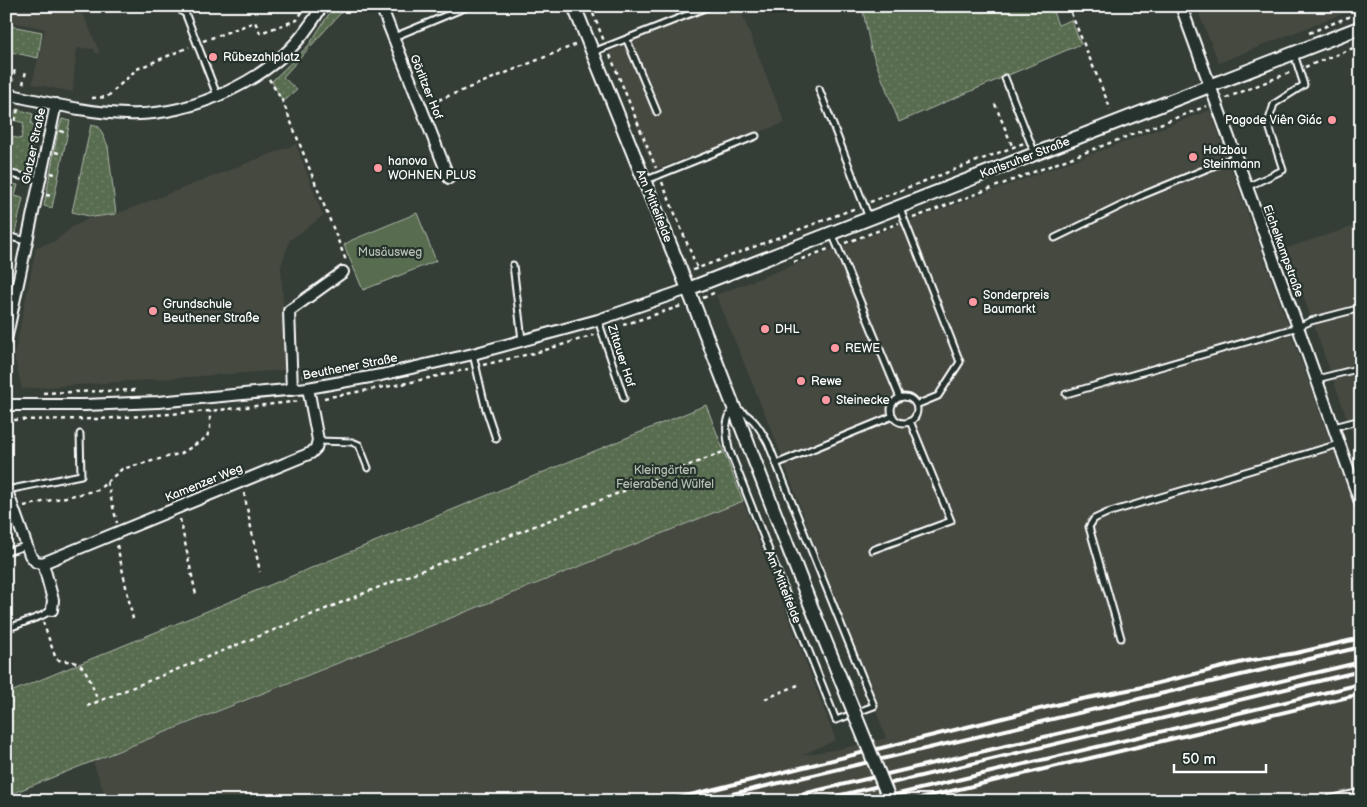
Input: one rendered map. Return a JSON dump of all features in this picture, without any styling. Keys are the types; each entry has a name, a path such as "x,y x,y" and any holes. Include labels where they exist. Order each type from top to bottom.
{"street":[{"path":"6,94 56,104 127,114 156,114 182,108 244,84 265,71 283,57 301,38 321,6"},
{"name":"Görlitzer Hof","path":"380,6 449,178"},
{"name":"Am Mittelfelde","path":"574,6 890,801"},
{"name":"Eichelkampstraße","path":"1181,6 1361,505"},
{"name":"Karlsruher Straße","path":"688,289 1361,27"},
{"name":"Glatzer Straße","path":"6,340 10,300 27,240 56,104"},
{"path":"292,390 289,311 343,272"},
{"name":"Beuthener Straße","path":"6,405 84,406 158,402 308,388 381,375 473,354 598,320 688,289"},
{"path":"308,388 317,441"},
{"name":"Kamenzer Weg","path":"43,563 310,453 316,448 317,441"},
{"path":"7,489 30,555 36,562 43,563 53,600 52,610"}],"lane":[{"path":"393,37 470,6"},
{"path":"592,53 710,6"},
{"path":"184,8 217,95"},
{"path":"627,40 657,112"},
{"path":"1247,187 1283,170 1268,123 1274,104 1304,85 1294,54"},
{"path":"1005,78 1035,154"},
{"path":"819,89 869,218"},
{"path":"644,181 756,136"},
{"path":"1055,238 1143,195 1235,157"},
{"path":"6,173 40,180"},
{"path":"899,206 960,362 938,396 916,405"},
{"path":"832,232 900,398"},
{"path":"6,236 27,240"},
{"path":"513,264 522,341"},
{"path":"1066,394 1298,327 1311,321 1361,308"},
{"name":"Zittauer Hof","path":"598,320 624,398"},
{"path":"473,354 485,406 496,439"},
{"path":"1317,379 1361,368"},
{"path":"900,398 907,398 916,405 917,412 910,422 902,423 893,416 893,404 900,398"},
{"name":"Am Mittelfelde","path":"734,406 749,415 758,425 776,464 874,706 836,720 729,450 726,434 727,418 734,406"},
{"path":"776,464 893,416"},
{"path":"1334,427 1361,420"},
{"path":"872,550 951,521 910,422"},
{"path":"7,489 81,475 80,434"},
{"path":"317,441 352,442 360,445 368,468"},
{"path":"1121,638 1089,527 1094,519 1107,513 1340,444"},
{"path":"6,552 26,546"},
{"path":"6,629 52,610"},
{"path":"1321,801 1361,792"}],"path":[{"path":"334,6 344,9"},
{"path":"590,6 697,269 1030,141"},
{"path":"1071,13 1111,110 1102,113"},
{"path":"421,107 575,45"},
{"path":"792,263 966,199 1361,45"},
{"path":"12,82 15,69"},
{"path":"265,71 284,102 345,258 346,266 343,272"},
{"path":"23,84 26,72"},
{"path":"995,104 1018,161"},
{"path":"6,112 7,107"},
{"path":"15,121 18,109"},
{"path":"58,131 68,133"},
{"path":"54,152 63,154"},
{"path":"49,173 59,175"},
{"path":"45,194 54,196"},
{"path":"693,302 720,291"},
{"path":"292,378 317,374"},
{"path":"38,393 144,390"},
{"path":"13,509 98,490 122,469 182,453 207,437 210,428 208,397"},
{"path":"87,706 382,586 729,450"},
{"path":"107,481 133,619"},
{"path":"242,481 260,572"},
{"path":"177,508 196,595"},
{"path":"41,616 56,659 64,662 74,662 83,667 98,702"},
{"path":"765,699 798,685"}],"shaded area":[{"path":"6,6 80,6 100,53 95,53 94,49 78,48 73,92 32,84 45,29 6,21"},
{"path":"714,6 739,6 785,123 653,170 609,52"},
{"path":"1361,6 1219,63 1196,7"},
{"path":"1210,110 1361,526 1361,801 107,801 93,762 743,501 836,740 802,755 886,738 779,449 716,295 834,249"},
{"name":"Grundschule Beuthener Straße","path":"296,144 323,216 290,240 281,266 287,370 22,389 14,356 36,247 55,241 72,227 94,216 116,214"},
{"path":"1361,224 1361,458 1286,248"}],"green space":[{"path":"334,6 347,6 283,77 297,90 283,102 272,82 273,80 309,45"},
{"path":"862,6 1051,6 1058,25 1071,20 1081,44 899,122 871,50"},
{"path":"6,25 42,32 38,58 6,51"},
{"path":"18,109 33,114 31,124 37,126 26,177 6,173 6,135 21,139 24,123 13,120 15,110"},
{"path":"62,119 70,121 52,208 44,206"},
{"path":"91,125 99,127 108,146 116,214 93,217 72,212"},
{"path":"11,184 18,185 15,196 23,198 14,238 6,236 6,199 8,199"},
{"name":"Musäusweg","path":"417,213 436,261 363,290 344,245"},
{"name":"Kleingärten Feierabend Wülfel","path":"706,405 743,501 6,796 6,694"}],"railway":[{"path":"666,801 1072,701 1138,688 1247,661 1296,653 1361,638"},
{"path":"702,801 1361,647"},
{"path":"773,801 1361,662"},
{"path":"816,801 1361,671"},
{"path":"869,801 1361,684"},
{"path":"909,801 1361,694"}],"place":[{"name":"Rübezahlplatz","path":"213,57"},
{"name":"Pagode Viên Giác","path":"1332,120"},
{"name":"Holzbau Steinmann","path":"1193,157"},
{"name":"hanova WOHNEN PLUS","path":"378,168"},
{"name":"Sonderpreis Baumarkt","path":"973,302"},
{"name":"Grundschule Beuthener Straße","path":"153,311"},
{"name":"DHL","path":"765,329"},
{"name":"REWE","path":"835,348"},
{"name":"Rewe","path":"801,381"},
{"name":"Steinecke","path":"826,400"}]}
